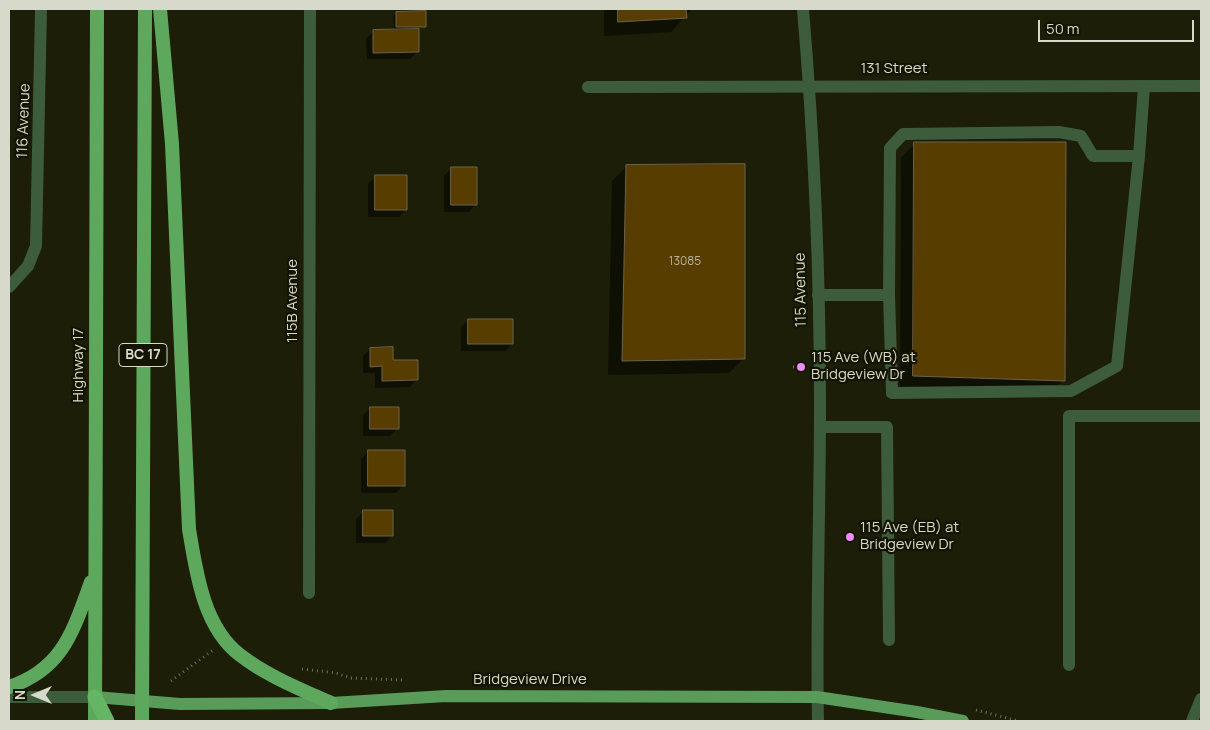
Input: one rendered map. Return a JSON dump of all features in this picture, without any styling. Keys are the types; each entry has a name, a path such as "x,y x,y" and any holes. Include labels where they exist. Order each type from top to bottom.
{"highway":[{"name":"Highway 17","path":"94,721 97,9"},
{"name":"BC 17","path":"142,721 145,9"},
{"path":"160,9 172,144 189,529 199,585 215,623 226,641 239,654 277,678 332,703"},
{"path":"9,687 28,681 54,661 71,636 95,572"},
{"path":"94,697 107,721"}],"main road":[{"name":"Bridgeview Drive","path":"94,697 172,704 332,703 446,696 817,697 963,721"}],"street":[{"name":"116 Avenue","path":"10,287 28,266 36,246 41,9"},
{"name":"115B Avenue","path":"309,593 310,9"},
{"name":"115 Avenue","path":"803,9 810,87 818,295 820,427 818,721"},
{"name":"131 Street","path":"588,87 810,87 845,85 1201,86"},
{"path":"1139,156 1094,156 1081,136 1059,132 903,134 890,148 889,295 892,393 1071,391 1117,366 1139,156 1144,86"},
{"path":"818,295 889,295"},
{"path":"1069,665 1069,416 1201,416"},
{"path":"820,427 887,427 889,640"},
{"path":"9,698 94,697"},
{"path":"1192,721 1201,699"}],"path":[{"path":"793,367 801,367"},
{"path":"171,681 214,649"},
{"path":"293,666 309,671 336,673"}],"building":[{"path":"618,9 686,9 687,18 618,22"},
{"path":"426,11 426,27 396,27 396,12"},
{"path":"419,29 419,52 373,53 373,30"},
{"path":"914,142 1066,142 1065,381 913,376"},
{"path":"745,164 745,359 622,361 626,165"},
{"path":"451,167 477,167 477,205 451,205"},
{"path":"375,175 407,175 407,210 375,210"},
{"path":"468,319 513,319 513,344 468,344"},
{"path":"393,347 393,360 418,360 418,380 382,381 382,366 370,367 370,348"},
{"path":"370,407 399,407 399,429 370,429"},
{"path":"368,450 405,450 405,486 368,486"},
{"path":"363,510 393,510 393,536 363,536"}],"place":[{"name":"115 Ave (WB) at Bridgeview Dr","path":"801,367"},
{"name":"115 Ave (EB) at Bridgeview Dr","path":"850,537"}]}
